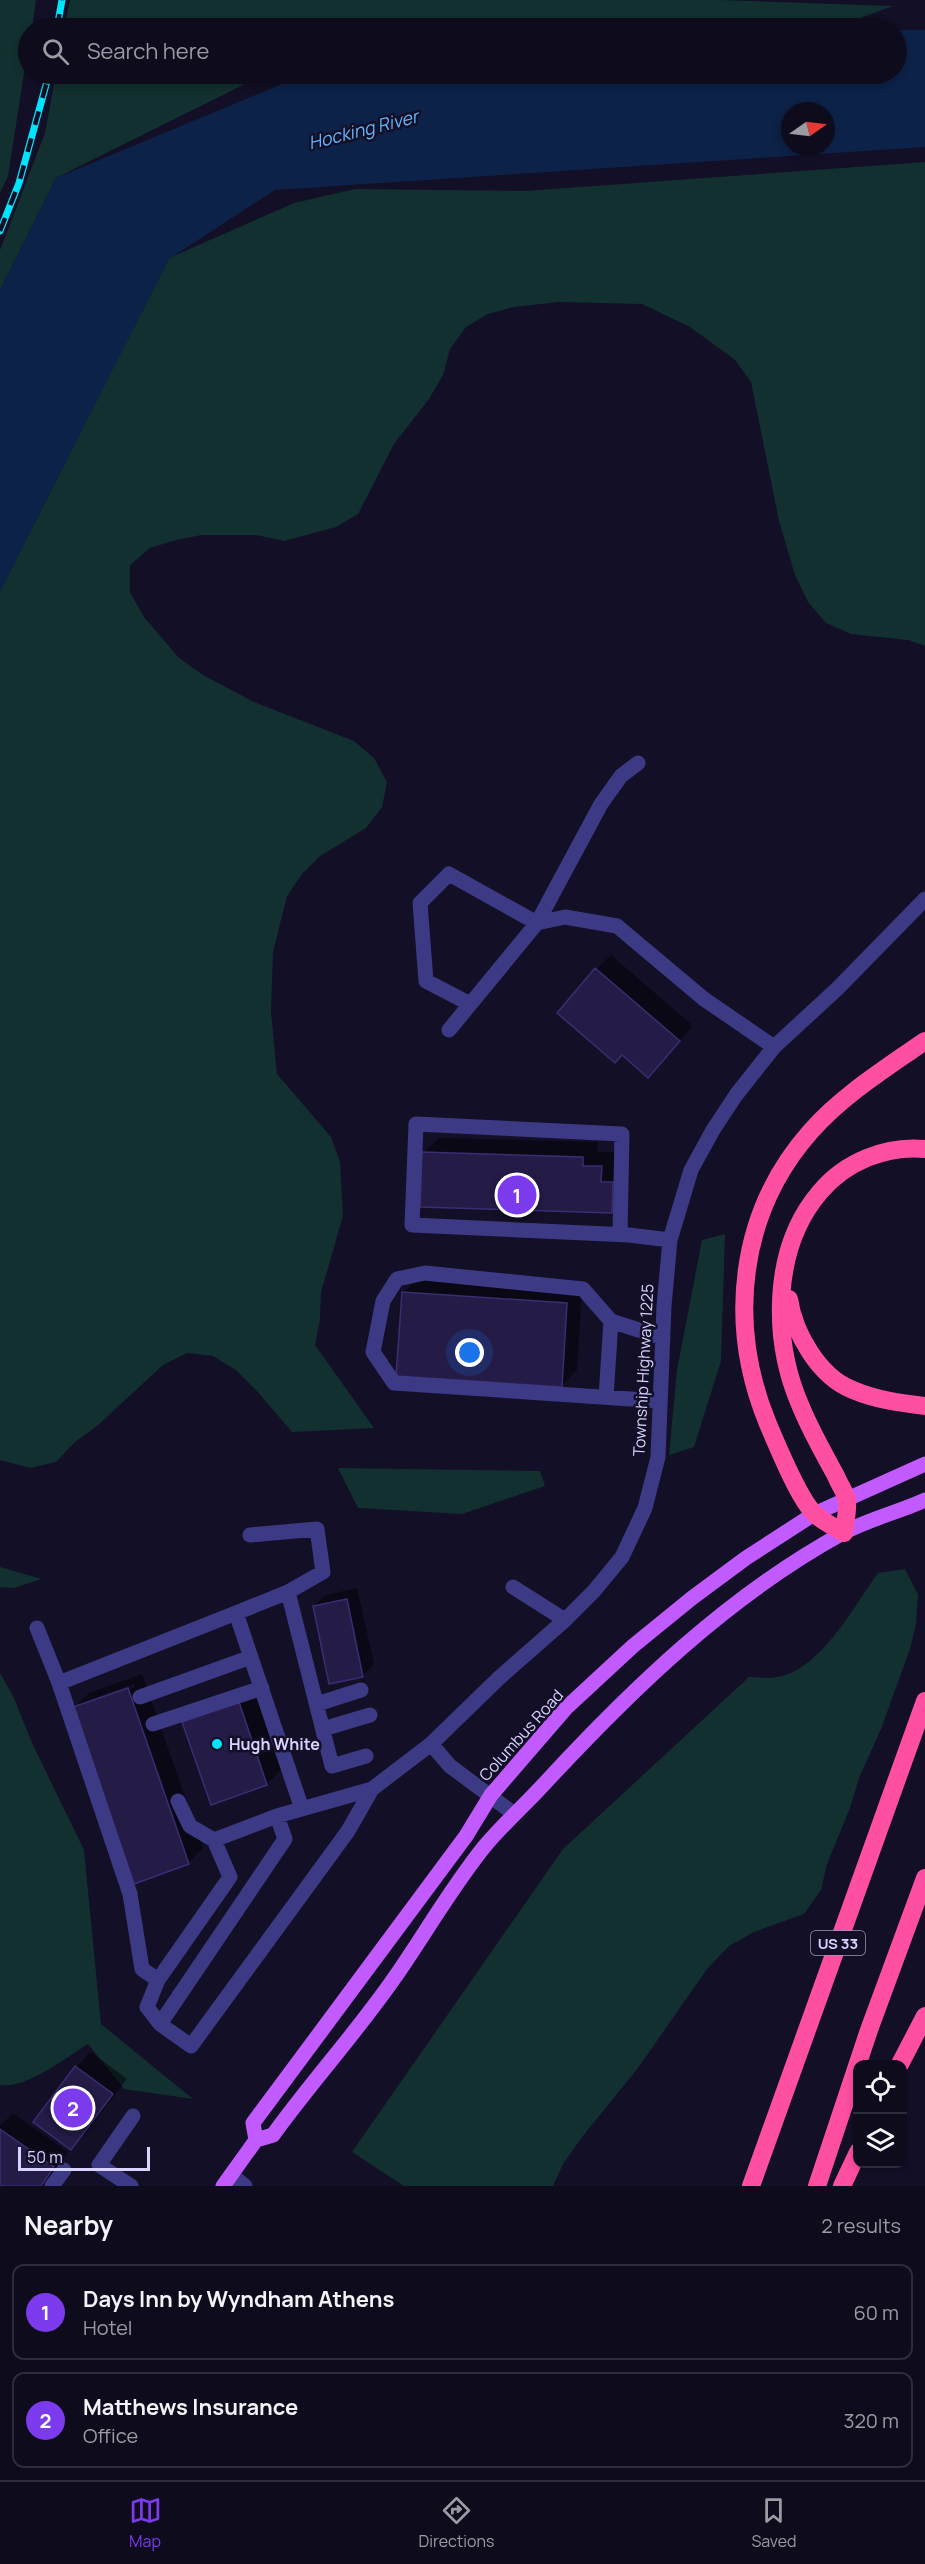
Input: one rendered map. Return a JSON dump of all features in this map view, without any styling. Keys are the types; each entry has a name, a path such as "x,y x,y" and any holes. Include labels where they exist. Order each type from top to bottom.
{"highway":[{"path":"925,1041 859,1088 812,1130 792,1156 770,1193 750,1250 743,1304 749,1368 771,1431 797,1486 814,1514 844,1533 847,1499 801,1408 787,1366 782,1331 785,1271 795,1231 803,1215 827,1183 852,1164 866,1158 898,1149 925,1149"},
{"path":"785,1271 795,1324 806,1344 828,1374 851,1390 891,1402 925,1406"},
{"name":"US 33","path":"751,2186 925,1701"},
{"path":"817,2186 869,2030 925,1878"},
{"path":"902,2060 925,2016"},
{"path":"842,2186 853,2163"}],"main road":[{"name":"Columbus Road","path":"256,2140 253,2123 466,1836 491,1795 566,1708 633,1646 746,1558 814,1514 889,1478 925,1464"},
{"name":"Columbus Road","path":"227,2180 256,2140 273,2135 394,1978 434,1915 483,1848 513,1813 540,1789 602,1722 654,1672 767,1581 844,1533 925,1500"}],"street":[{"path":"449,1030 537,923 601,804 621,776 638,763"},
{"path":"470,1004 426,981 420,903 449,874 537,923 565,917 616,926 704,999 774,1047"},
{"name":"Township Highway 1225","path":"372,1789 431,1744 565,1620 594,1591 622,1557 645,1508 658,1457 670,1240 691,1170 712,1130 774,1047 837,989 925,899"},
{"path":"620,1234 622,1134 416,1124 412,1225 620,1234 670,1240"},
{"path":"660,1401 394,1383 373,1352 383,1301 397,1279 425,1273 584,1289 611,1321 663,1338"},
{"path":"606,1397 611,1321"},
{"path":"59,1683 288,1592 323,1572 317,1529 250,1534"},
{"path":"513,1587 565,1620"},
{"path":"288,1592 332,1766 366,1756"},
{"path":"236,1613 302,1809"},
{"path":"37,1628 59,1683 130,1894 142,1969 158,1980"},
{"path":"140,1697 251,1658"},
{"path":"153,1724 262,1688"},
{"path":"317,1704 361,1690"},
{"path":"323,1729 370,1715"},
{"path":"431,1744 450,1766 513,1813"},
{"path":"214,1840 277,1816 372,1789"},
{"path":"178,1801 190,1826 214,1840 230,1877 158,1980 147,2007 160,2024 191,2046 348,1831 372,1789"},
{"path":"160,2024 285,1839 277,1816"},
{"path":"131,2186 99,2164 134,2116"},
{"path":"52,2186 64,2170"},
{"path":"227,2180 245,2186"}],"green space":[{"path":"0,0 36,0 33,18 18,18 18,84 22,84 8,176 0,193"},
{"path":"70,0 720,0 893,6 860,18 66,18"},
{"path":"54,84 245,84 56,178 0,290 0,250 45,133"},
{"path":"925,162 925,646 908,640 851,634 826,623 808,602 795,575 779,521 751,382 735,360 690,327 642,304 559,302 514,307 488,314 466,327 450,349 443,375 429,399 394,444 358,514 336,527 284,541 256,535 202,535 176,540 150,548 130,565 130,592 144,617 179,658 203,675 254,702 354,741 374,758 387,782 382,807 366,828 320,856 302,874 287,896 273,952 271,1012 277,1074 331,1137 340,1162 343,1216 321,1292 320,1320 315,1345 374,1428 292,1432 237,1371 213,1356 187,1353 163,1365 97,1426 75,1442 56,1462 30,1468 0,1460 0,591 169,258 294,203 355,189 525,191"},
{"path":"725,1234 721,1361 694,1447 669,1455 677,1370 702,1240"},
{"path":"338,1468 540,1471 545,1486 462,1514 358,1508"},
{"path":"0,1567 42,1579 14,1588 0,1587"},
{"path":"905,1569 918,1595 916,1624 910,1649 827,1864 821,1890 804,1914 754,1932 729,1946 707,1969 638,2068 582,2137 563,2164 553,2186 404,2186 352,2152 563,1849 749,1677 777,1677 793,1672 808,1663 835,1635 878,1573"},
{"path":"0,1673 13,1696 33,1745 84,1850 101,2024 193,2099 124,2089 88,2044 34,2077 11,2085 0,2085"}],"water":[{"name":"Hocking River","path":"907,30 925,30 925,147 835,153 835,102 781,102 781,156 789,156 275,190 169,259 0,591 0,290 56,178 282,84 907,84"}],"building":[{"path":"595,968 680,1041 648,1078 622,1055 615,1063 557,1013"},
{"path":"422,1152 583,1157 583,1166 602,1166 601,1182 613,1182 612,1213 420,1207"},
{"path":"402,1292 567,1303 562,1387 396,1376"},
{"path":"347,1599 363,1677 329,1684 313,1606"},
{"path":"128,1688 189,1864 134,1884 73,1707"},
{"path":"239,1702 267,1785 211,1805 182,1722"},
{"path":"75,2066 113,2094 71,2150 33,2122"},
{"path":"0,2129 54,2167 41,2186 0,2186"}],"railway":[{"path":"59,18 62,0"},
{"path":"0,231 19,183 46,84"}],"place":[{"name":"Days Inn by Wyndham Athens","path":"517,1195"},
{"name":"Hugh White","path":"217,1744"},
{"name":"Matthews Insurance","path":"73,2108"}]}
